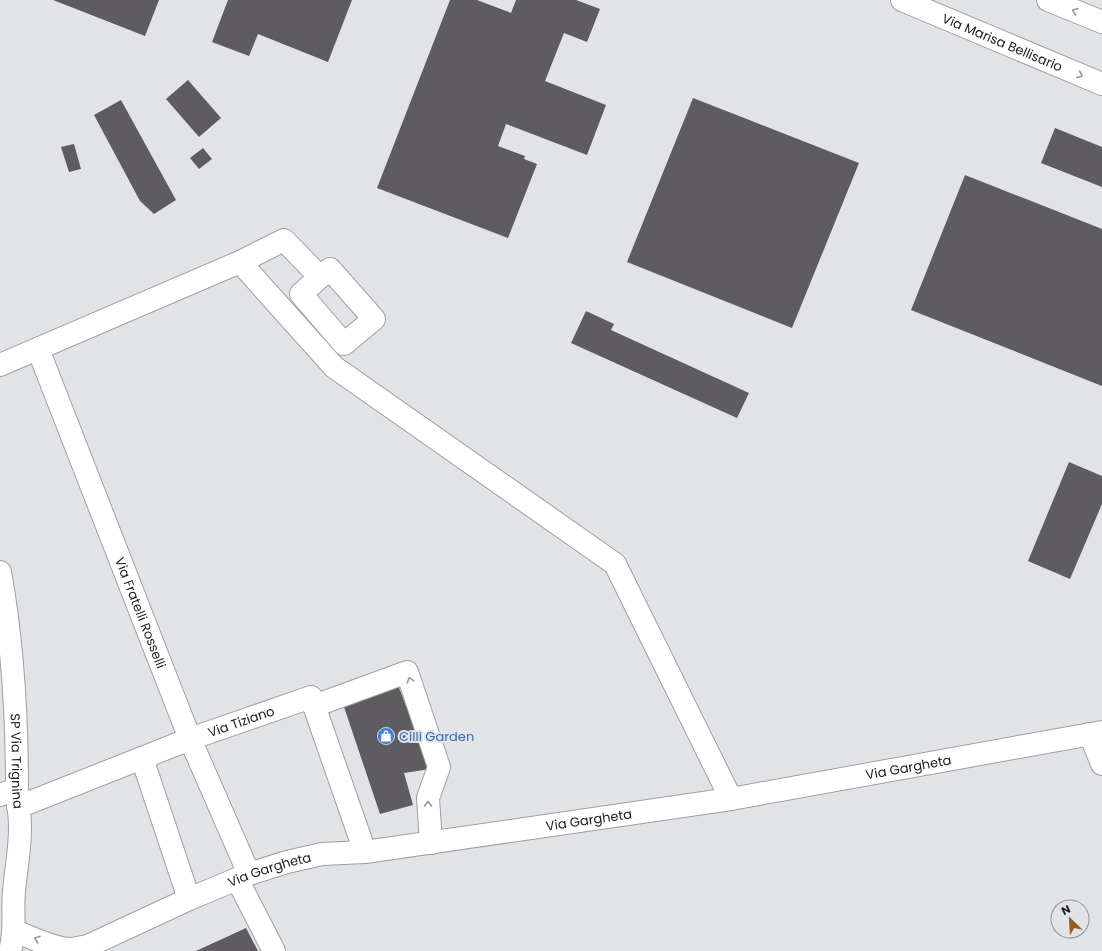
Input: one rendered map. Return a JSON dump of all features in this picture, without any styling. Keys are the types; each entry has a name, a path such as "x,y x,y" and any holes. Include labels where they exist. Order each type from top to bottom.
{"street":[{"name":"Via Marisa Bellisario","path":"902,0 1102,84"},
{"path":"1048,0 1102,22"},
{"path":"0,365 240,262 284,240 320,277"},
{"path":"240,262 334,367 615,564 731,799"},
{"name":"Via Fratelli Rosselli","path":"38,349 243,877 274,951"},
{"name":"SP Via Trignina","path":"0,572 7,610 14,677 17,723 12,797 20,827 14,893 14,930 10,951"},
{"path":"365,852 314,706 407,672 439,767 428,798 431,843"},
{"name":"Via Tiziano","path":"12,797 142,758 190,739 312,697 314,706"},
{"path":"1096,733 1102,764"},
{"name":"Via Gargheta","path":"84,948 189,899 243,877 287,862 322,854 365,852 731,799 1096,733"},
{"path":"142,758 189,899"},
{"path":"14,930 60,947 84,948"}],"building":[{"path":"53,0 159,0 145,36"},
{"path":"228,0 352,0 328,62 258,34 249,56 212,42"},
{"path":"450,0 477,0 511,13 516,0 576,0 600,9 587,42 564,33 545,81 606,105 587,155 506,124 498,146 525,156 524,159 537,164 508,238 377,188"},
{"path":"188,80 221,118 199,137 166,99"},
{"path":"693,98 859,163 792,328 627,262"},
{"path":"121,100 176,200 154,214 140,201 94,115"},
{"path":"1055,128 1102,147 1102,187 1041,163"},
{"path":"74,144 81,169 69,172 61,147"},
{"path":"203,148 212,159 199,169 190,158"},
{"path":"965,175 1102,229 1102,386 911,310"},
{"path":"586,311 614,324 611,330 749,393 737,418 571,343"},
{"path":"1069,462 1102,476 1102,504 1070,579 1028,561"},
{"name":"Cilli Garden","path":"398,685 430,769 404,773 413,805 380,814 343,704"},
{"path":"246,928 258,951 196,951"}],"place":[{"name":"Cilli Garden","path":"386,736"}]}
